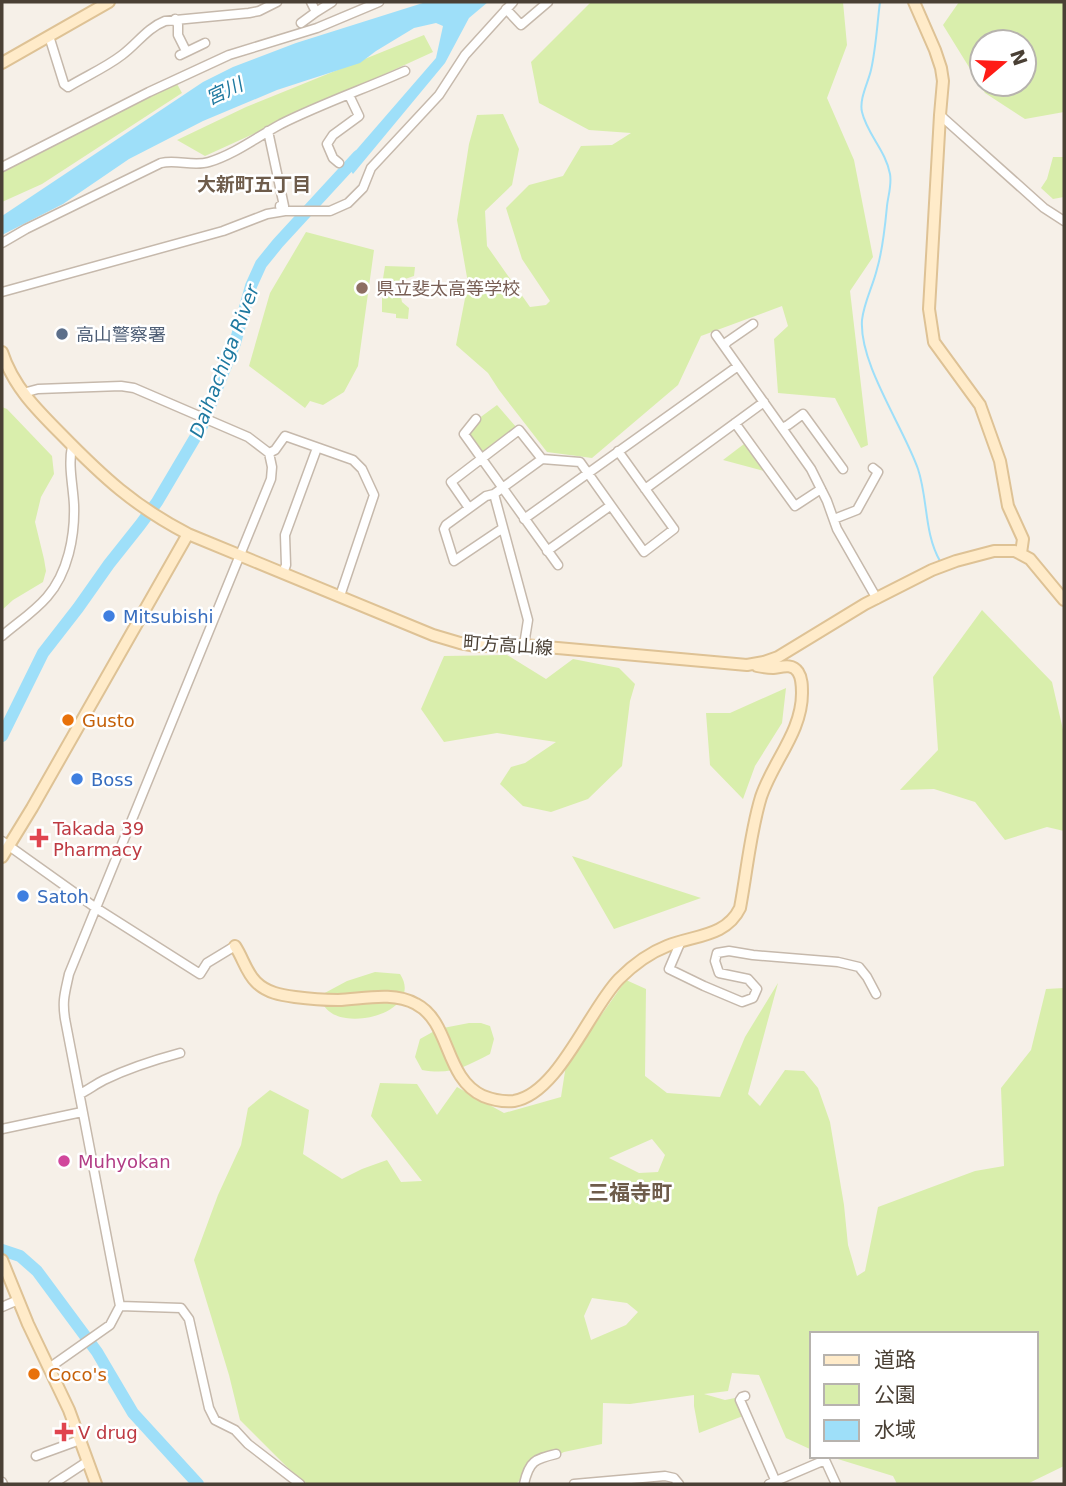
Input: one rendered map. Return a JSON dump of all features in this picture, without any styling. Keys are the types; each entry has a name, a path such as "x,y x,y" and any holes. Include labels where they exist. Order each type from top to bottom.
{"street":[{"path":"2,63 108,2"},
{"path":"49,36 64,84 68,87 124,54 157,24 175,19 249,13 278,2"},
{"path":"311,2 316,12"},
{"path":"301,23 332,2"},
{"path":"2,167 137,98 229,55 317,28 379,2"},
{"path":"2,292 223,231 267,214 283,211 326,211 343,206 356,198 363,188 370,168 432,104 466,55 509,5 521,25 548,2"},
{"path":"914,2 941,68 943,80 929,309 932,335 937,347 984,413 1000,461 1008,506 1023,539 1021,553 1036,564 1064,600"},
{"path":"175,19 183,53 205,43"},
{"path":"2,243 162,163 205,163 225,157 295,117 405,71"},
{"path":"339,163 333,158 327,144 333,135 359,116 349,95"},
{"path":"940,115 1044,208 1064,221"},
{"path":"268,131 283,211"},
{"path":"724,346 753,324"},
{"path":"716,335 811,469 837,529 877,599"},
{"name":"町方高山線","path":"2,352 23,393 72,446 133,502 164,522 433,635 460,643 476,646 524,645 747,665 778,657 836,621 942,565 994,551 1021,553"},
{"path":"524,519 738,366"},
{"path":"23,393 38,388 127,387 144,392 248,436 269,453 272,467 271,479 241,555 69,974 63,1001 120,1306 110,1325 100,1334 49,1368"},
{"path":"645,489 764,402"},
{"path":"782,428 803,414 843,469"},
{"path":"476,419 464,433 558,565"},
{"path":"735,423 795,506 821,489"},
{"path":"469,508 451,482 519,430 542,459"},
{"path":"269,453 275,450 285,436 354,460 362,470 374,495 340,596"},
{"path":"2,636 47,597 60,577 71,545 74,524 70,457 72,446"},
{"path":"283,573 286,565 285,535 317,448"},
{"path":"503,528 454,561 444,528 446,524 542,459 580,463 644,552 674,529 618,451"},
{"path":"834,519 856,510 878,472 873,468"},
{"path":"494,494 528,620 524,645"},
{"path":"547,551 610,506"},
{"path":"2,857 5,843 38,796 188,534"},
{"path":"5,843 96,908 200,974 207,963 235,946 250,975 261,986 273,992 320,1000 392,997 417,1004 430,1016 441,1034 452,1062 464,1081 477,1093 494,1100 518,1100 538,1091 549,1081 611,987 630,968 656,951 719,930 733,920 740,908 761,798 793,733 800,712 802,684 797,670 747,665"},
{"path":"681,941 669,969 742,1002 753,998 757,989 748,979 719,972 715,961 717,953 729,951 838,962 859,967 876,994"},
{"path":"79,1094 137,1066 180,1053"},
{"path":"2,1129 82,1112"},
{"path":"3,1263 69,1410 96,1484"},
{"path":"2,1307 18,1300"},
{"path":"120,1306 181,1308 188,1319 209,1408 215,1420 235,1430 298,1484"},
{"path":"745,1396 740,1400 773,1483 825,1460 836,1484"},
{"path":"36,1456 80,1440"},
{"path":"524,1484 527,1472 537,1459 556,1454"},
{"path":"53,1484 88,1461"},
{"path":"574,1484 637,1481 669,1476 680,1484"}],"green space":[{"path":"591,2 843,2 847,45 827,98 854,160 873,257 850,291 868,445 861,448 835,398 778,393 774,339 788,326 782,306 701,336 678,385 592,458 547,452 488,373 456,345 468,283 457,220 469,144 477,115 503,114 519,149 512,185 485,211 487,246 530,307 546,305 550,301 522,259 506,208 529,185 563,176 581,146 612,145 631,133 589,130 539,103 531,62"},
{"path":"959,2 1064,2 1064,112 1025,119 993,98 1038,98 1038,28 968,28 968,65 943,25"},
{"path":"424,35 433,52 205,156 177,140 246,107"},
{"path":"176,82 182,93 42,184 2,202 2,169"},
{"path":"1053,157 1064,157 1064,197 1053,199 1041,188 1047,179"},
{"path":"306,232 374,250 358,366 344,392 323,405 310,401 305,408 249,366 270,293"},
{"path":"385,266 415,267 414,276 405,279 400,287 382,285"},
{"path":"387,292 400,293 402,302 409,308 408,319 396,318 396,314 382,312 382,295"},
{"path":"497,405 517,428 486,453 481,453 468,433 478,419"},
{"path":"2,407 52,456 54,474 41,497 35,522 46,571 43,582 2,610"},
{"path":"744,444 764,471 723,460"},
{"path":"982,610 1052,682 1064,734 1064,831 1047,827 1005,840 975,802 934,789 900,790 938,750 933,677"},
{"path":"507,655 546,679 573,659 619,668 635,684 630,701 622,766 588,799 551,812 523,806 500,784 511,767 525,763 556,742 497,733 444,742 421,709 444,656"},
{"path":"786,688 782,723 755,766 743,799 710,765 706,713 730,713"},
{"path":"572,856 701,898 614,929"},
{"path":"375,972 400,974 405,989 400,1001 388,1011 372,1017 354,1019 338,1016 326,1008 321,995 347,981"},
{"path":"626,980 646,989 645,1076 667,1093 720,1097 745,1037 778,983 748,1094 760,1106 785,1070 804,1071 818,1088 830,1122 848,1245 857,1276 865,1271 878,1207 975,1171 1004,1166 1001,1088 1031,1050 1046,989 1064,988 1064,1466 1027,1484 897,1484 893,1476 834,1458 1038,1458 1038,1332 810,1332 810,1449 786,1438 759,1375 732,1373 728,1391 704,1394 725,1400 735,1398 743,1416 699,1433 694,1395 630,1404 603,1403 602,1444 564,1452 534,1467 516,1484 307,1484 240,1420 194,1260 218,1195 241,1145 248,1108 270,1090 309,1110 303,1154 342,1179 387,1160 401,1182 422,1181 371,1116 380,1083 417,1084 437,1115 457,1087 504,1113 561,1097 566,1065","holes":["652,1139 665,1155 658,1172 639,1173 609,1158","592,1298 627,1303 638,1312 626,1325 591,1340 584,1316"]},
{"path":"469,1023 490,1026 494,1039 490,1054 458,1069 422,1070 415,1057 420,1039 438,1029"}],"water":[{"name":"宮川","path":"426,2 488,2 469,18 445,63 353,174 345,163 436,58 443,26 436,23 414,28 360,63 277,90 203,121 129,159 63,204 2,235 2,216 203,82 233,67 296,43"}],"waterway":[{"path":"880,2 873,62 861,107 864,120 888,166 891,182 881,254 863,313 863,337 874,375 918,469 931,539 940,561"},
{"name":"Daihachiga River","path":"2,736 43,653 157,502 202,426 235,343 251,286 261,264 358,156"},
{"name":"Daihachiga River","path":"2,1250 20,1256 37,1271 97,1352 133,1413 198,1484"}],"place":[{"name":"県立斐太高等学校","path":"362,288"},
{"name":"高山警察署","path":"62,334"},
{"name":"Mitsubishi","path":"109,616"},
{"name":"Gusto","path":"68,720"},
{"name":"Boss","path":"77,779"},
{"name":"Takada 39 Pharmacy","path":"39,838"},
{"name":"Satoh","path":"23,896"},
{"name":"Muhyokan","path":"64,1161"},
{"name":"Coco's","path":"34,1374"},
{"name":"V drug","path":"64,1432"}],"district":[{"name":"大新町五丁目","path":"254,184"},
{"name":"三福寺町","path":"630,1193"}]}
